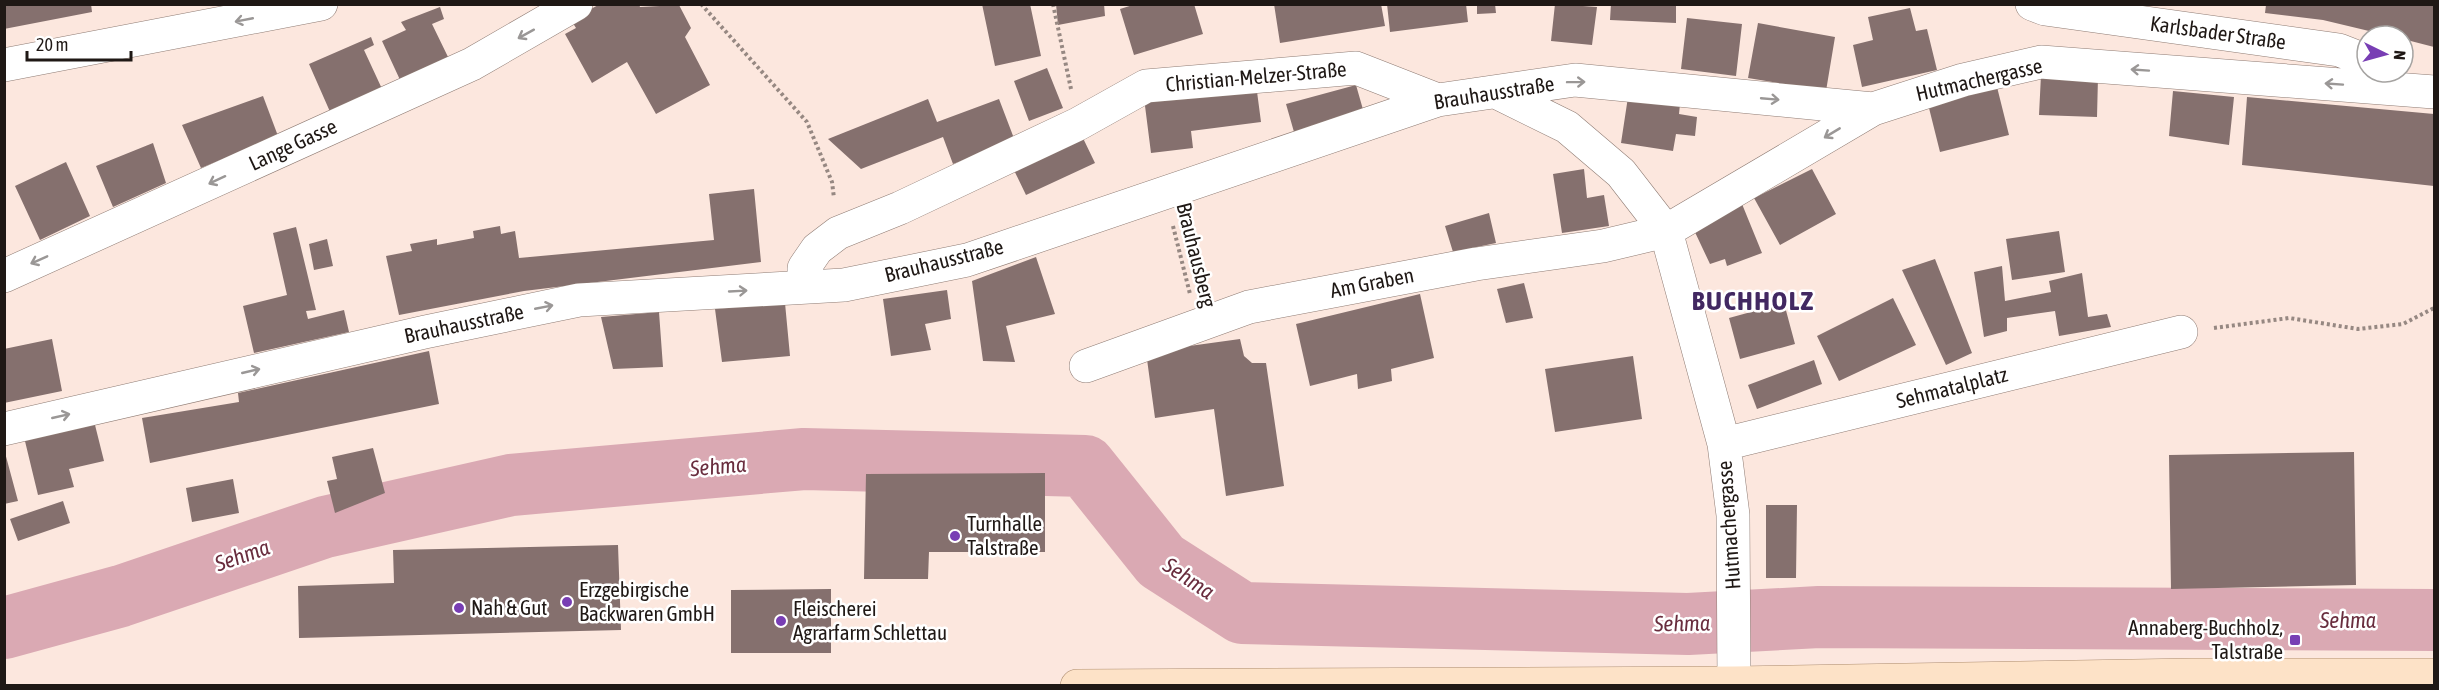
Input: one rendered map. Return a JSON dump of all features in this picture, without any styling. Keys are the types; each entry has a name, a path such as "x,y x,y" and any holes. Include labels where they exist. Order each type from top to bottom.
{"main road":[{"path":"1077,686 1734,670 2434,675"}],"street":[{"path":"4,65 321,4"},
{"name":"Lange Gasse","path":"4,276 472,63 576,4"},
{"name":"Karlsbader Straße","path":"2032,4 2045,9 2339,50 2355,56"},
{"name":"Hutmachergasse","path":"1666,231 1873,109 1963,80 2041,62 2434,92"},
{"name":"Christian-Melzer-Straße","path":"804,287 804,268 817,249 838,233 900,208 1078,124 1146,86 1356,68 1438,100"},
{"path":"2415,79 2434,86"},
{"name":"Brauhausstraße","path":"4,429 414,334 579,300 844,285 967,260 1438,100 1575,80 1873,109"},
{"name":"Hutmachergasse","path":"1498,93 1567,127 1621,173 1666,231 1724,444 1733,515 1734,670"},
{"name":"Am Graben","path":"1086,366 1249,307 1476,264 1604,246 1666,231"},
{"name":"Sehmatalplatz","path":"1724,444 2181,332"}],"path":[{"path":"701,4 807,122 832,182 838,233"},
{"path":"1053,4 1078,124"},
{"name":"Brauhausberg","path":"1164,193 1198,325"},
{"path":"2181,332 2289,318 2358,329 2403,324 2434,308"}],"building":[{"path":"4,4 91,4 92,12 4,29"},
{"path":"600,4 639,4 640,7 679,5 691,28 685,37 710,85 656,114 627,62 592,83 565,34 576,28 571,20"},
{"path":"982,4 1030,4 1041,56 995,66"},
{"path":"1056,4 1104,4 1105,16 1058,25"},
{"path":"1136,4 1194,4 1203,34 1134,55 1120,9"},
{"path":"1274,4 1381,4 1385,26 1280,43"},
{"path":"1387,4 1466,4 1468,22 1390,32"},
{"path":"1477,4 1495,4 1496,13 1477,14"},
{"path":"1555,4 1597,7 1592,45 1551,41"},
{"path":"1611,4 1676,4 1676,23 1610,20"},
{"path":"2266,5 2434,5 2434,47 2415,42 2415,24 2355,24 2355,28 2323,20 2265,13"},
{"path":"440,7 444,19 432,24 449,59 401,82 382,41 406,30 401,22"},
{"path":"1910,8 1916,31 1927,29 1937,70 1862,87 1853,45 1873,40 1868,17"},
{"path":"1687,18 1742,24 1736,76 1681,69"},
{"path":"1758,23 1835,37 1826,91 1748,78"},
{"path":"371,37 374,45 364,50 383,91 331,114 309,64"},
{"path":"1047,68 1063,108 1029,121 1014,81"},
{"path":"2041,75 2098,77 2097,117 2039,115"},
{"path":"1256,84 1261,122 1191,131 1193,148 1151,153 1144,98"},
{"path":"1356,85 1364,113 1294,132 1286,104"},
{"path":"1997,87 2009,135 1940,152 1928,104"},
{"path":"2173,91 2234,97 2229,145 2169,136"},
{"path":"263,96 278,136 201,168 182,125"},
{"path":"1628,97 1680,104 1679,114 1697,117 1695,136 1676,134 1673,151 1621,143"},
{"path":"2247,97 2434,114 2434,186 2242,165"},
{"path":"928,99 937,122 999,99 1015,141 953,164 943,137 861,169 828,139"},
{"path":"1081,134 1095,163 1026,195 1012,166"},
{"path":"153,143 166,183 113,207 96,166"},
{"path":"66,162 90,216 40,240 15,186"},
{"path":"1584,169 1587,198 1604,195 1609,226 1562,233 1553,174"},
{"path":"1812,169 1836,214 1780,245 1754,198"},
{"path":"754,189 761,262 524,291 399,315 386,256 412,251 410,244 437,239 437,245 474,238 473,231 500,226 501,234 515,231 519,258 714,240 709,194"},
{"path":"1742,204 1762,253 1727,266 1725,259 1710,264 1693,228"},
{"path":"1489,213 1496,243 1453,252 1445,226"},
{"path":"296,227 316,310 306,311 308,319 344,310 349,332 254,353 243,306 287,295 273,233"},
{"path":"2059,231 2065,272 2012,280 2006,239"},
{"path":"327,239 333,266 314,270 309,244"},
{"path":"1036,257 1055,314 1006,326 1015,362 983,361 972,281"},
{"path":"1935,259 1972,353 1946,365 1902,270"},
{"path":"2002,266 2005,301 2051,292 2049,281 2082,273 2088,317 2107,314 2111,327 2059,336 2055,311 2007,318 2007,331 1984,337 1974,272"},
{"path":"1524,283 1533,318 1506,323 1497,289"},
{"path":"947,290 951,319 925,324 931,350 891,356 883,299"},
{"path":"1420,294 1434,358 1391,369 1392,381 1358,389 1357,374 1310,386 1296,324"},
{"path":"1893,298 1916,345 1839,381 1817,336"},
{"path":"785,303 790,356 722,362 715,309"},
{"path":"1784,303 1795,344 1740,359 1729,318"},
{"path":"659,312 663,367 613,369 601,317"},
{"path":"52,339 62,391 4,403 4,349"},
{"path":"1240,339 1244,356 1252,363 1266,363 1284,486 1226,496 1214,409 1155,418 1146,352"},
{"path":"429,351 439,404 150,463 142,418 239,402 238,393"},
{"path":"1633,356 1642,419 1555,432 1545,369"},
{"path":"1814,360 1822,384 1757,409 1748,385"},
{"path":"94,421 104,461 69,469 74,487 38,495 24,437"},
{"path":"373,448 385,493 335,513 327,481 337,479 332,457"},
{"path":"4,449 18,501 4,504"},
{"path":"2354,452 2356,585 2171,589 2169,455"},
{"name":"Turnhalle Talstraße","path":"1045,473 1045,552 929,552 928,579 864,579 866,474"},
{"path":"233,479 239,513 192,522 186,488"},
{"path":"63,501 70,523 18,541 10,519"},
{"path":"1766,505 1797,505 1796,578 1766,578"},
{"name":"Nah & Gut","path":"618,545 621,630 299,638 298,586 394,583 393,550"},
{"name":"Fleischerei Agrarfarm Schlettau","path":"831,589 831,653 731,653 731,590"}],"waterway":[{"name":"Sehma","path":"4,628 121,596 325,527 511,485 804,459 1085,466 1161,561 1242,613 1688,624 1819,617 2434,620"}],"place":[{"name":"Turnhalle Talstraße","path":"955,536"},
{"name":"Erzgebirgische Backwaren GmbH","path":"567,602"},
{"name":"Nah & Gut","path":"459,608"},
{"name":"Fleischerei Agrarfarm Schlettau","path":"781,621"},
{"name":"Annaberg-Buchholz, Talstraße","path":"2295,640"}],"district":[{"name":"BUCHHOLZ","path":"1753,301"}]}
